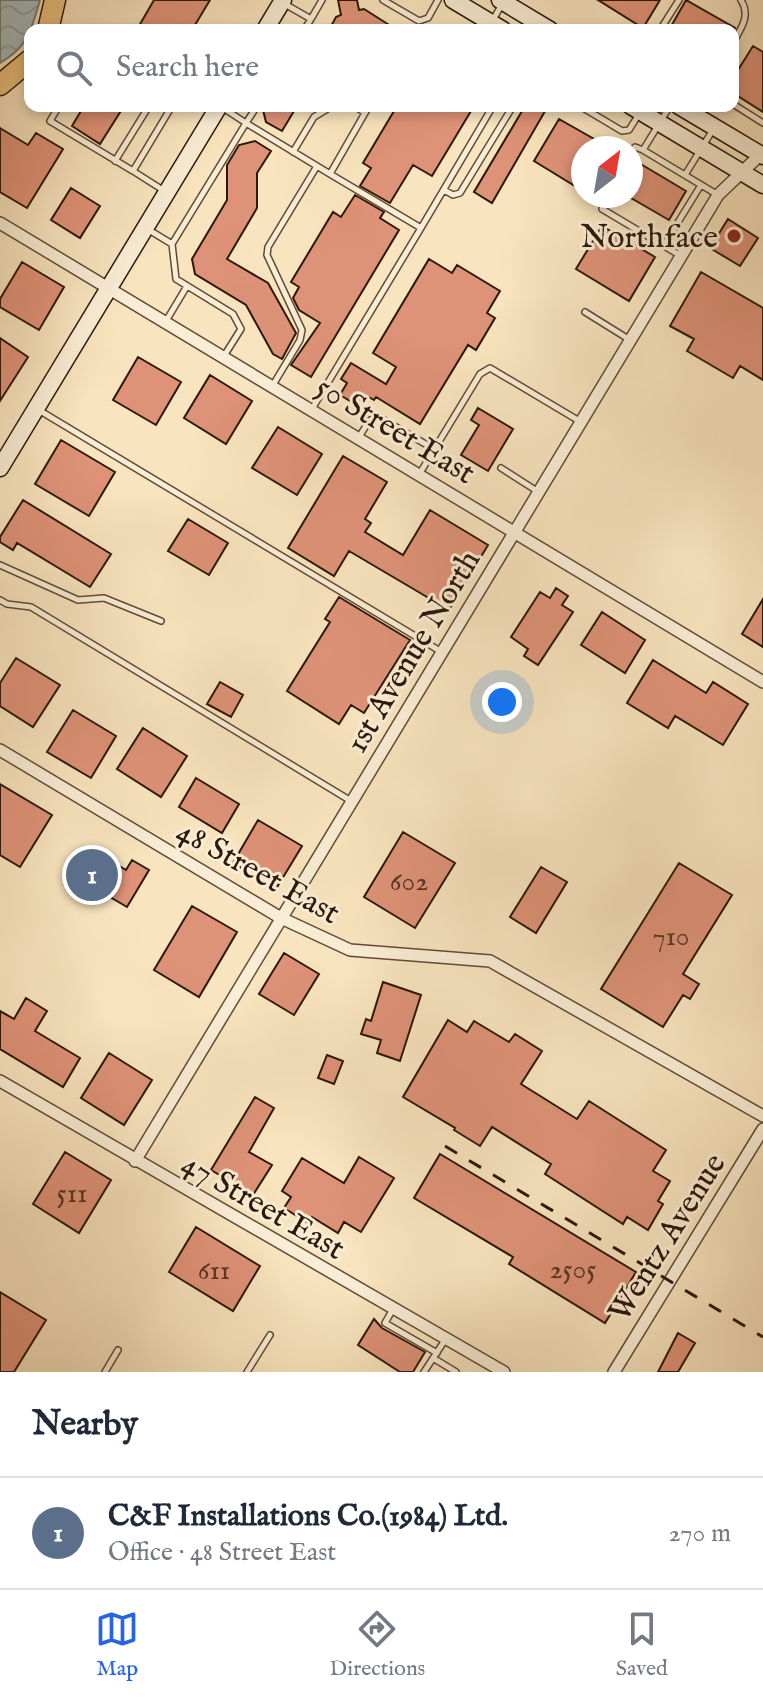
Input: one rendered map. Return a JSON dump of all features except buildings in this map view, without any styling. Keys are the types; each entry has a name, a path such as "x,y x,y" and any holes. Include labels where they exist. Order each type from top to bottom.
{"highway":[{"path":"49,24 55,0"},
{"path":"0,85 24,65"}],"street":[{"path":"453,0 487,24"},
{"path":"269,24 283,1"},
{"path":"502,1 537,24"},
{"path":"0,468 215,112"},
{"path":"644,112 763,185"},
{"path":"691,112 762,154"},
{"name":"1st Avenue North","path":"135,1161 718,195 762,154"},
{"name":"50 Street East","path":"0,223 763,682"},
{"name":"48 Street East","path":"0,750 281,918 350,950 490,961 763,1116"},
{"name":"47 Street East","path":"0,1081 504,1372"},
{"name":"Wentz Avenue","path":"614,1372 763,1129"}],"lane":[{"path":"308,24 322,0"},
{"path":"383,0 419,21 428,18 438,0"},
{"path":"664,24 679,0"},
{"path":"739,31 746,8 741,0"},
{"path":"283,1 311,19"},
{"path":"494,24 502,1"},
{"path":"739,108 763,123"},
{"path":"55,112 50,121 167,192"},
{"path":"115,161 145,112"},
{"path":"133,171 168,112"},
{"path":"229,112 421,228"},
{"path":"224,356 241,329 233,314 176,279 172,244 253,112"},
{"path":"293,152 314,117 322,112"},
{"path":"330,174 364,112"},
{"path":"312,409 490,112"},
{"path":"444,190 453,195 460,193 509,112"},
{"path":"590,112 622,131 629,130 637,112"},
{"path":"666,112 643,150 718,195"},
{"path":"685,175 714,127"},
{"path":"273,385 302,330 267,255 268,247 317,166"},
{"path":"664,246 701,185"},
{"path":"602,208 681,256"},
{"path":"145,228 172,244"},
{"path":"166,321 187,286"},
{"path":"585,312 631,340"},
{"path":"420,473 480,374 490,368 581,422"},
{"path":"36,409 442,652"},
{"path":"359,437 369,421 377,416 434,449"},
{"path":"501,468 539,492"},
{"path":"0,565 78,600 104,598 161,621"},
{"path":"0,600 31,607 351,801"},
{"path":"393,1309 385,1323 415,1340 456,1372"},
{"path":"415,1340 423,1326"},
{"path":"247,1372 270,1335"},
{"path":"424,1372 446,1339"},
{"path":"105,1372 118,1350"}],"water":[{"path":"0,0 40,0 33,24 24,24 23,44 0,63"}],"railway":[{"path":"445,1146 763,1337"}],"place":[{"name":"Northface","path":"734,236"},
{"name":"C&F Installations Co.(1984) Ltd.","path":"92,875"}]}
